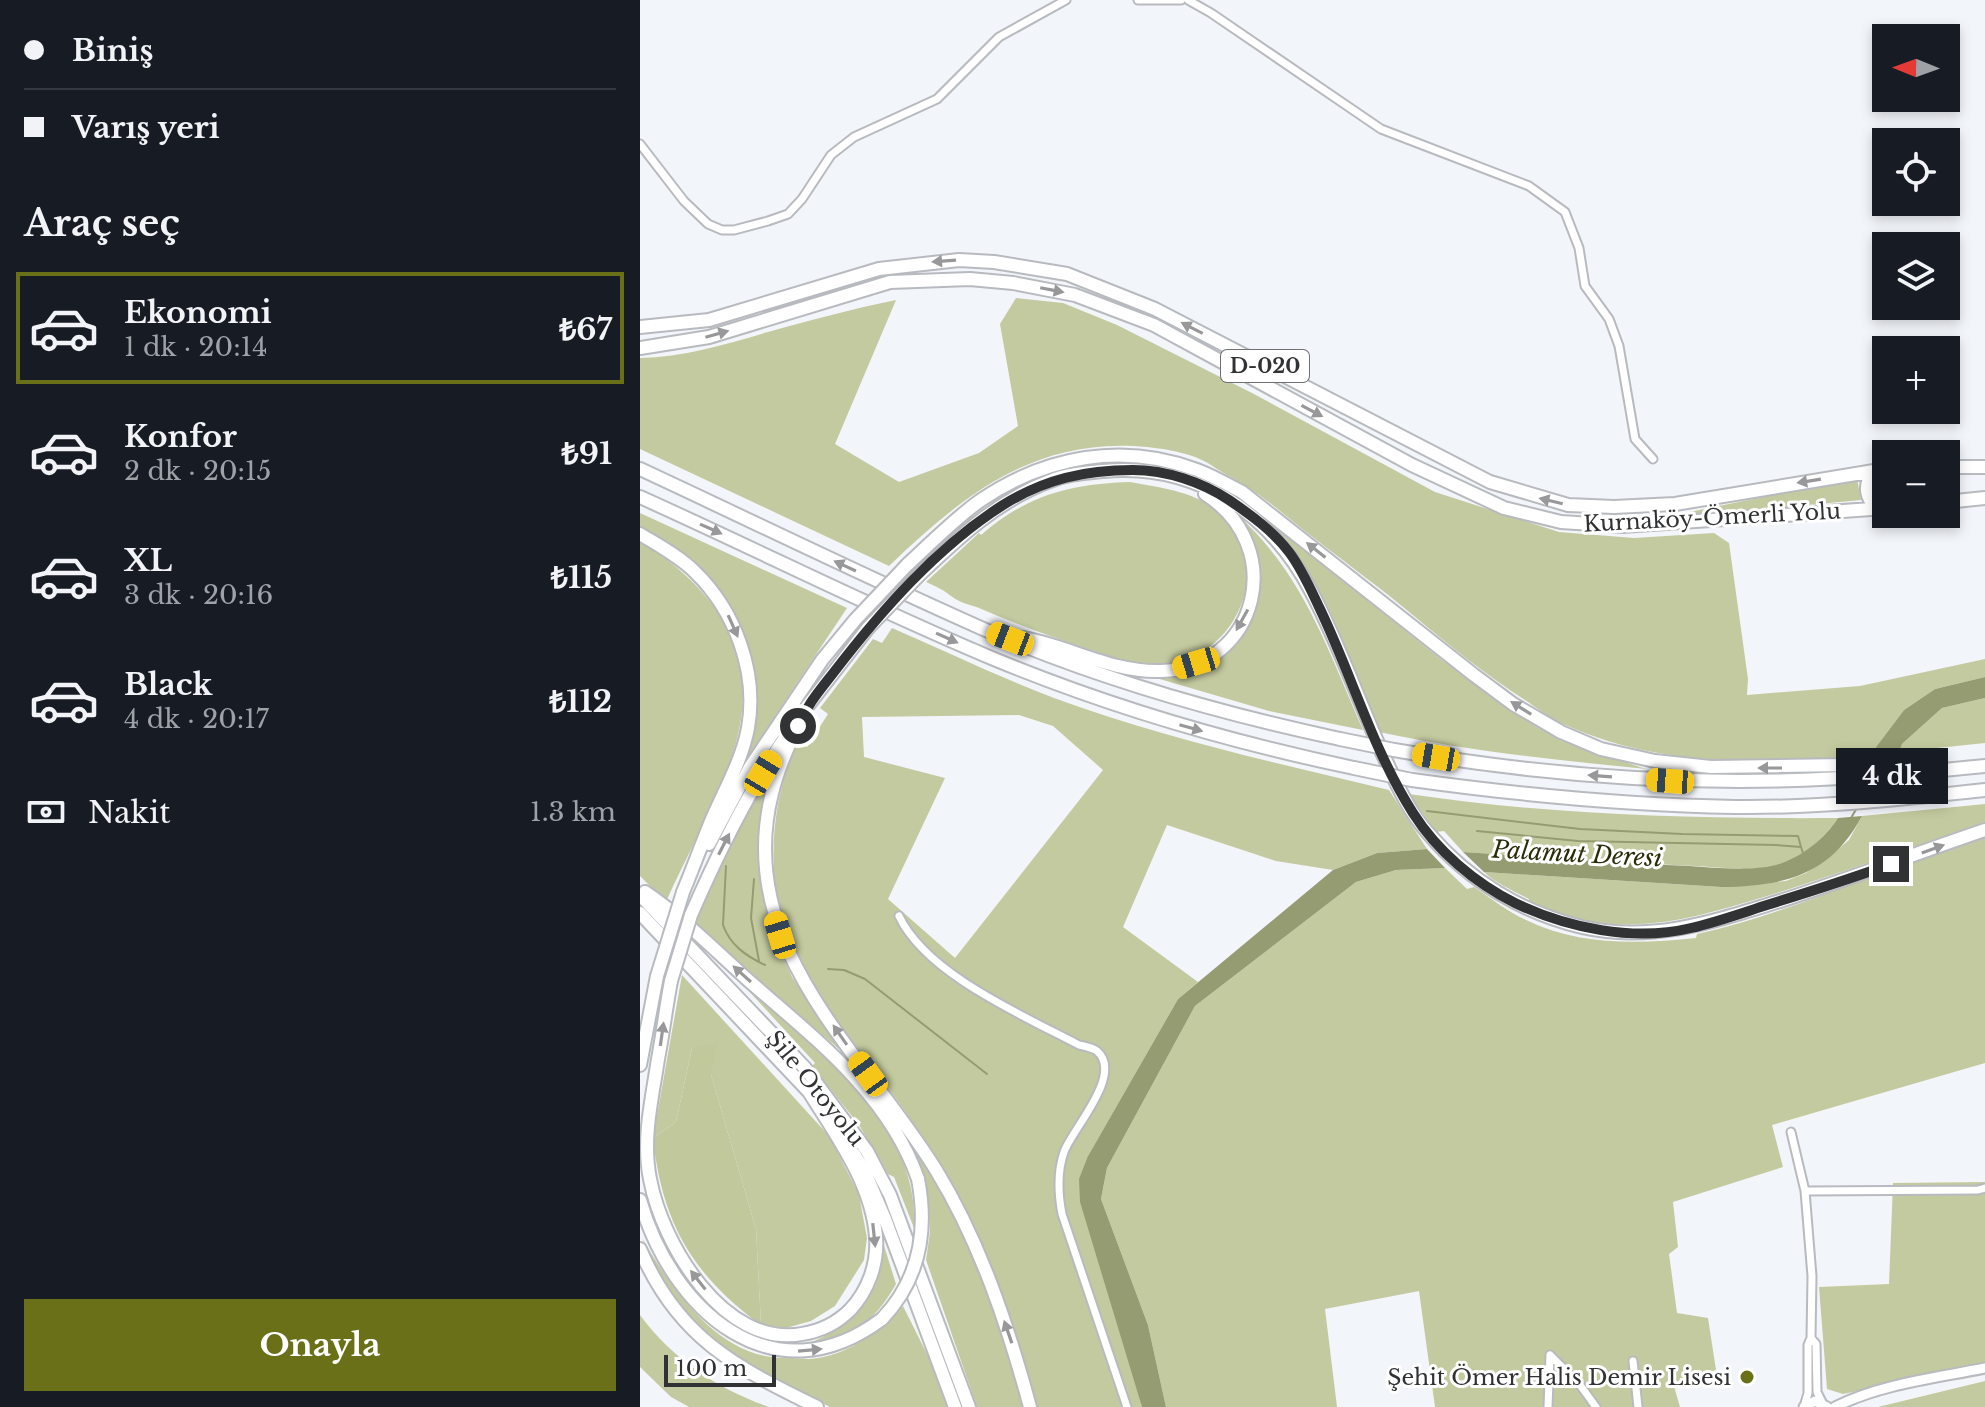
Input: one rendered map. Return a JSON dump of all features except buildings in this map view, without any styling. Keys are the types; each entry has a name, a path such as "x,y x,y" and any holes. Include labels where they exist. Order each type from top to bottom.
{"highway":[{"name":"Kurnaköy-Ömerli Yolu","path":"640,327 709,320 879,269 959,260 994,262 1067,274 1155,309 1490,482 1556,502 1614,507 1675,504 1872,471"},
{"name":"Kurnaköy-Ömerli Yolu","path":"640,348 709,337 890,282 970,279 1013,283 1075,295 1154,325 1412,465 1504,508 1539,518 1584,525 1623,526 1872,509"},
{"path":"683,892 750,767 822,660 907,565 979,502 1010,482 1054,463 1098,454 1172,461 1242,492 1513,704 1561,732 1601,749 1655,761 1711,767 1907,773 1985,766"},
{"path":"1960,467 1985,467"},
{"path":"640,469 982,628 1153,690 1238,716 1394,750 1531,771 1670,781 1847,772"},
{"path":"808,1090 846,1152 863,1189 876,1237 875,1264 856,1303 842,1317 815,1332 780,1335 744,1323 700,1285 675,1248 658,1212 650,1178 646,1142 671,981 691,915 748,798 805,709 868,628 919,575 990,514 1049,481 1073,474 1145,470 1167,474 1216,492 1266,528 1289,553 1334,639 1402,794 1428,834 1485,886 1544,916 1612,932 1687,929 1840,882 1985,830"},
{"path":"982,628 1048,642 1131,668 1160,671 1196,663 1216,652 1234,634 1250,604 1254,575 1249,546 1238,523 1215,500 1167,474"},
{"path":"1872,476 1867,492 1872,503"},
{"path":"640,497 979,652 1060,685 1242,743 1354,768 1412,780 1512,794 1623,803 1736,807 1882,801 1985,790"},
{"path":"1960,501 1985,498"},
{"path":"640,534 695,571 723,605 744,654 749,690 748,727 737,766 683,892 640,1027"},
{"path":"805,709 779,768 769,809 766,881 780,935 816,1000 889,1099 938,1173 995,1296 1030,1407"},
{"path":"640,888 703,940 870,1094 892,1125 918,1179 923,1230 917,1261 900,1296 882,1319 853,1338 824,1349 785,1351 748,1340 711,1316 692,1299 652,1235 640,1200"},
{"name":"Şile Otoyolu","path":"640,895 805,1068 867,1151 890,1195 969,1407"},
{"name":"Şile Otoyolu","path":"640,913 808,1090 839,1129 865,1172 955,1407"},
{"path":"640,1065 657,976"},
{"path":"640,1249 658,1287 675,1311 712,1348 738,1366 817,1407"}],"street":[{"path":"640,144 684,201 708,224 722,230 734,230 768,221 788,214 802,199 831,155 854,137 937,99 999,37 1066,0"},
{"path":"1138,0 1181,0"},
{"path":"1188,0 1381,129 1529,186 1565,212 1579,248 1585,286 1609,319 1619,346 1635,439 1653,459"},
{"path":"899,916 906,931 946,968 980,993 1079,1045 1097,1051 1105,1067 1102,1085 1064,1153 1058,1193 1062,1214 1127,1407"},
{"path":"1791,1132 1805,1191 1812,1276 1808,1393 1804,1407"},
{"path":"1805,1191 1985,1188"},
{"path":"1811,1338 1816,1344 1817,1392 1825,1405"},
{"path":"1548,1407 1550,1355 1580,1385 1596,1407"},
{"path":"1633,1361 1638,1407"},
{"path":"1835,1407 1892,1388 1985,1368"},
{"path":"1804,1407 1811,1402 1825,1405"}],"shaded area":[{"path":"1016,298 1063,303 1117,325 1254,394 1435,492 1559,532 1634,538 1714,533 1729,543 1748,679 1747,695 1860,686 1985,659 1985,677 1935,689 1904,710 1870,755 1751,761 1636,749 1598,738 1552,718 1468,660 1264,498 1189,455 1147,447 1107,446 1070,451 1036,461 974,494 889,566 640,449 640,358 705,349 896,300 835,444 899,482 979,453 1018,426 1000,324"},
{"path":"1857,478 1861,500 1650,520"},
{"path":"1130,482 1178,492 1211,506 1238,535 1246,559 1247,584 1240,608 1227,630 1208,648 1186,660 1159,665 1120,659 961,602 926,582 979,533 981,535 998,521 1033,501 1069,489"},
{"path":"640,513 847,608 739,770 754,686 728,605 640,528"},
{"path":"1239,516 1262,539 1298,589 1326,643 1363,730 1269,711 1146,675 1225,650 1259,572 1249,534"},
{"path":"1276,527 1442,660 1538,728 1571,744 1646,769 1479,750 1379,732 1324,600 1311,575"},
{"path":"640,541 666,559 709,600 736,649 742,677 742,707 731,759 715,800 666,902 640,876"},
{"path":"892,628 1054,698 1095,712 1220,749 1389,790 1427,849 1377,853 1333,870 1276,861 1167,825 1123,927 1198,982 1178,999 1088,1156 1142,1407 1037,1407 1002,1299 955,1188 913,1122 817,992 791,945 782,920 774,869 774,843 776,816 788,765 797,741 807,747 828,714 820,708 873,639 882,643","holes":["1019,715 1053,726 1103,770 955,958 888,899 945,778 864,757 862,717"]},
{"path":"1985,677 1985,698 1942,708 1902,744 1899,752 1870,755 1904,710 1935,689"},
{"path":"1985,698 1985,743 1899,752 1902,744 1942,708"},
{"path":"769,772 760,828 760,877 764,901 780,950 792,977 907,1134 945,1197 991,1301 1023,1407 977,1407 926,1260 930,1232 928,1195 907,1135 839,1049 696,925 697,915 728,848"},
{"path":"1409,794 1516,807 1623,814 1838,818 1820,839 1790,860 1773,867 1740,869 1463,852 1444,831 1436,832"},
{"path":"1985,804 1985,822 1777,893 1696,916 1654,923 1611,924 1569,916 1529,902 1529,899 1484,872 1721,887 1786,881 1806,873 1849,840 1862,816"},
{"path":"1862,816 1849,836 1820,865 1785,880 1744,886 1484,872 1463,852 1762,868 1790,860 1806,851 1838,818"},
{"path":"1985,838 1985,1063 1772,1125 1783,1167 1673,1202 1678,1247 1669,1254 1677,1313 1708,1318 1716,1370 1673,1383 1680,1407 1435,1407 1419,1291 1325,1309 1337,1407 1166,1407 1148,1325 1101,1199 1107,1168 1195,1006 1356,882 1396,870 1445,868 1467,889 1474,887 1526,920 1567,935 1631,942 1674,940 1696,938 1697,934 1776,912"},
{"path":"1427,849 1445,868 1396,870 1356,882 1195,1006 1107,1168 1101,1199 1148,1325 1166,1407 1142,1407 1080,1202 1079,1179 1088,1156 1178,999 1333,870 1377,853"},
{"path":"682,975 830,1137 859,1195 867,1238 864,1260 835,1306 811,1321 786,1328 761,1325 756,1229 711,1075 692,1048 676,1122 653,1138"},
{"path":"736,977 826,1056 855,1086 880,1119 899,1153 911,1189 914,1228 894,1177 888,1174 859,1125 812,1066 815,1063"},
{"path":"717,1042 711,1075 756,1229 761,1325 716,1286 684,1244 664,1196 657,1168 653,1138 676,1122 692,1048"},
{"path":"1985,1182 1985,1366 1843,1394 1827,1389 1819,1287 1889,1284 1893,1183"},
{"path":"881,1236 896,1284 888,1298 861,1326 809,1343 849,1320 871,1293 877,1282 874,1280"},
{"path":"642,1238 669,1281 702,1320 742,1348 765,1356 809,1359 837,1353 861,1342 903,1306 929,1358 947,1407 830,1407 748,1365 709,1340 673,1298 659,1278"},
{"path":"640,1315 666,1345 697,1371 769,1407 689,1407 671,1397 640,1367"},
{"path":"1985,1381 1985,1407 1878,1407"}],"waterway":[{"name":"Palamut Deresi","path":"1884,763 1891,752"},
{"name":"Palamut Deresi","path":"1863,797 1872,782"},
{"name":"Palamut Deresi","path":"1851,818 1858,806"},
{"path":"1427,811 1580,829 1798,836 1801,847"},
{"path":"1477,831 1578,841 1776,845 1801,847 1803,853"},
{"path":"726,866 723,925 740,949 765,965"},
{"path":"754,879 751,918 759,961"},
{"path":"828,969 844,970 865,979 987,1074"}],"place":[{"name":"Şehit Ömer Halis Demir Lisesi","path":"1747,1377"}],"route":[{"path":"798,726 805,709 868,628 919,575 990,514 1049,481 1073,474 1145,470 1167,474 1216,492 1266,528 1289,553 1323,615 1367,720 1414,815 1451,858 1485,886 1514,902 1544,916 1612,932 1687,929 1891,864"}]}
